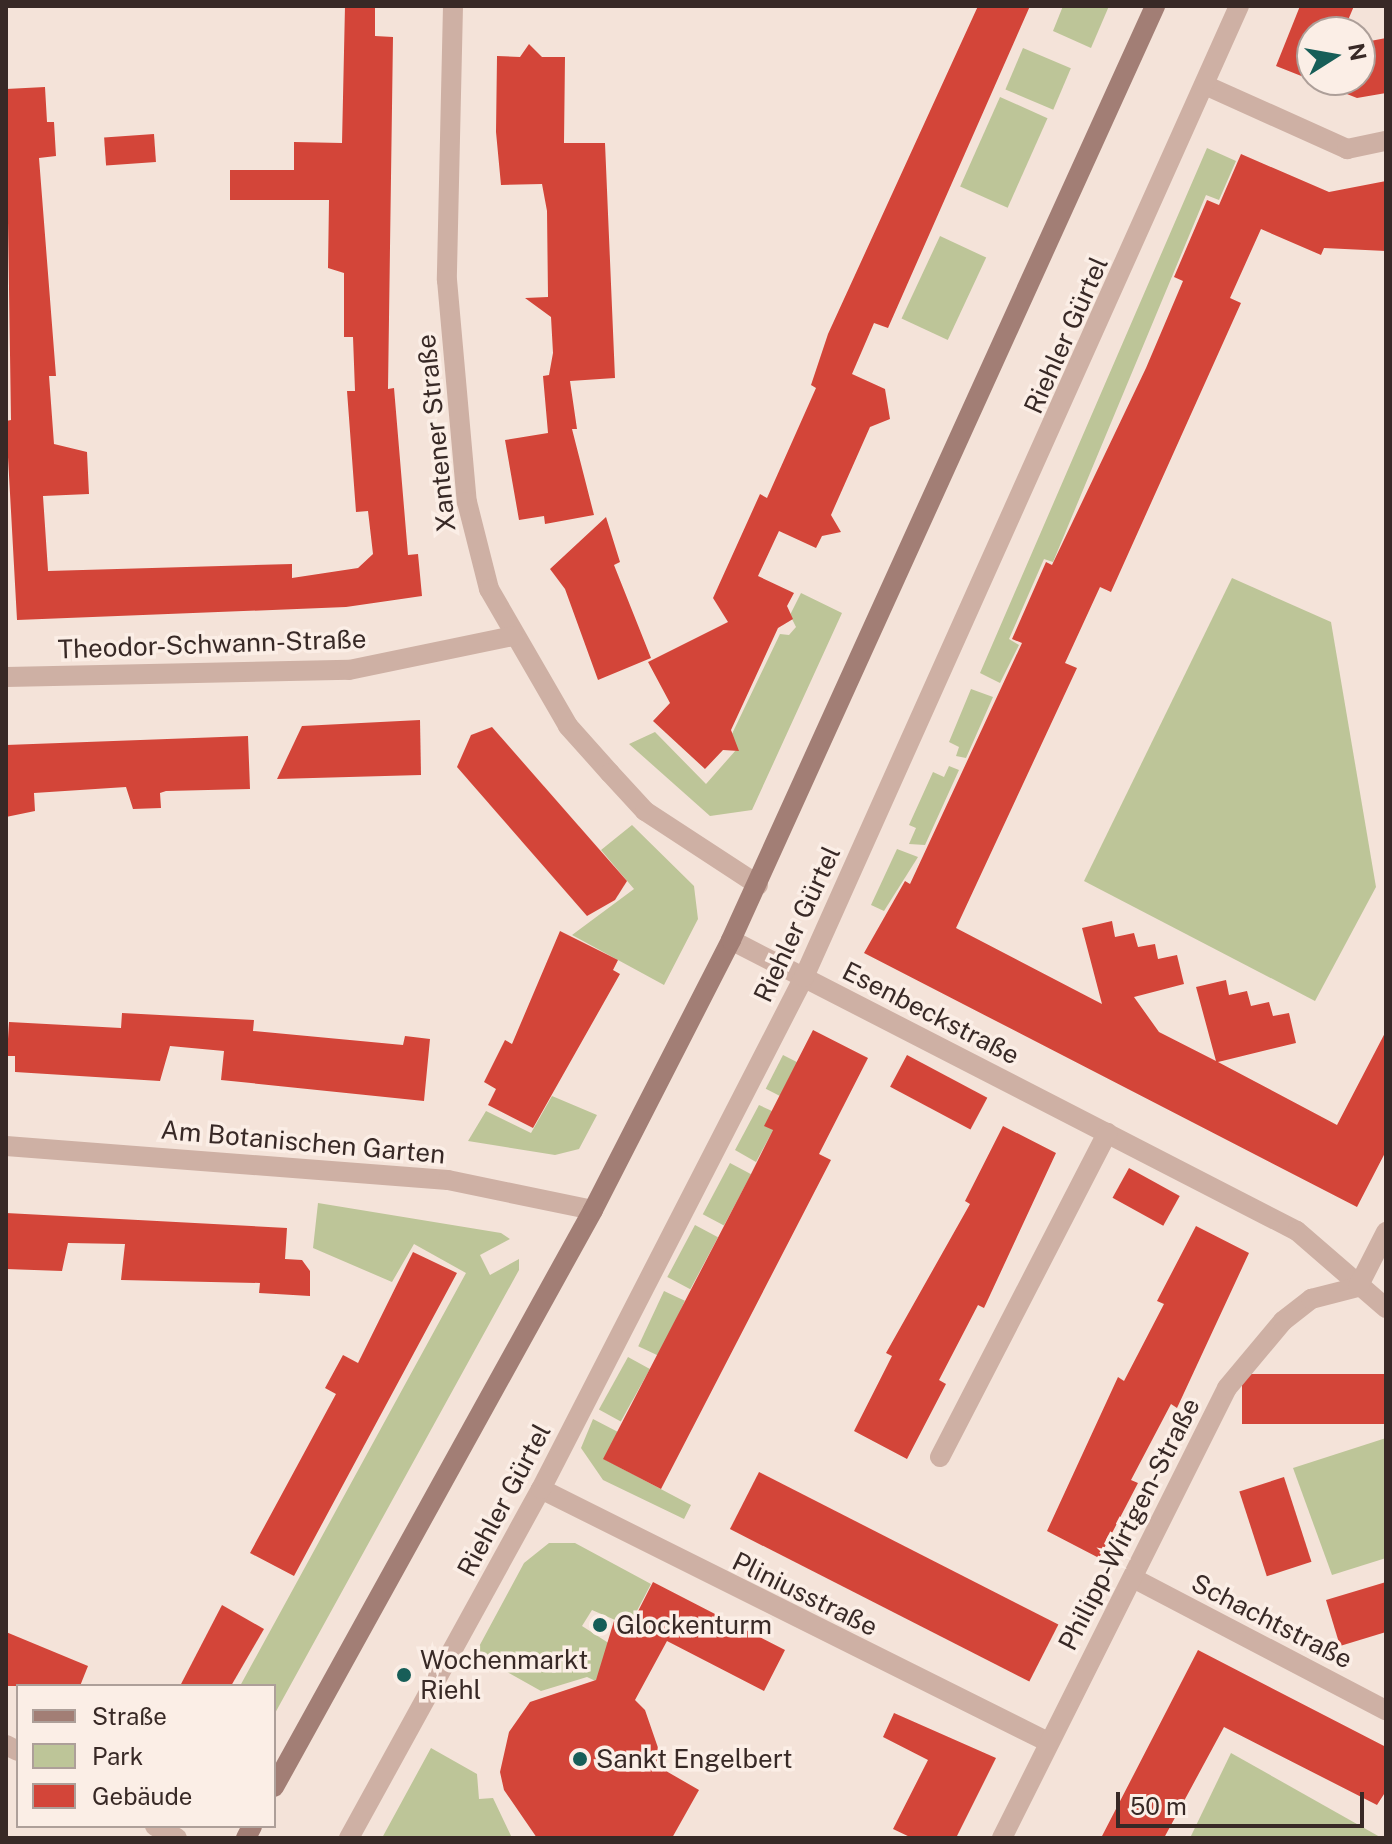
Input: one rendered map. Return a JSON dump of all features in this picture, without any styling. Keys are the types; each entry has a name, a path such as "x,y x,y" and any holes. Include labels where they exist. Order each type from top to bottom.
{"street":[{"name":"Xantener Straße","path":"453,6 447,280 460,447 474,546 513,636 568,726 645,811 758,885"},
{"name":"Riehler Gürtel","path":"276,1783 593,1210 731,940 1155,6"},
{"name":"Riehler Gürtel","path":"349,1838 541,1489 804,977 1207,86 1239,6"},
{"path":"1207,86 1347,149 1386,141"},
{"name":"Theodor-Schwann-Straße","path":"6,677 349,670 513,636"},
{"name":"Esenbeckstraße","path":"731,940 1297,1231 1358,1287 1386,1308"},
{"path":"940,1457 1107,1133"},
{"name":"Am Botanischen Garten","path":"6,1146 448,1180 593,1210"},
{"path":"1358,1287 1386,1232"},
{"name":"Philipp-Wirtgen-Straße","path":"1002,1838 1227,1388 1283,1321 1311,1299 1358,1287"},
{"name":"Pliniusstraße","path":"541,1489 1048,1742"},
{"name":"Schachtstraße","path":"1133,1578 1386,1710"},
{"path":"159,1828 177,1838"}],"green space":[{"path":"1063,6 1109,6 1091,48 1053,31"},
{"path":"1023,48 1071,68 1053,110 1005,89"},
{"path":"1000,97 1048,118 1008,208 960,187"},
{"path":"1207,148 1236,161 1219,200 1206,195 1053,562 1044,559 1009,639 1019,645 1000,683 980,673"},
{"path":"940,236 986,258 948,340 902,318"},
{"path":"1232,578 1331,622 1376,887 1315,1001 1084,881"},
{"path":"801,593 842,613 752,810 710,816 629,744 655,732 706,784 736,750 730,738 780,634 789,635 796,627 790,615"},
{"path":"971,689 993,697 966,758 956,756 959,747 949,742"},
{"path":"949,766 959,770 925,845 909,844 916,828 909,825 933,772 944,777"},
{"path":"632,825 694,886 698,919 664,985 572,935 634,889 601,850"},
{"path":"897,849 918,857 884,911 871,905"},
{"path":"783,1055 797,1062 780,1096 766,1089"},
{"path":"552,1096 597,1115 579,1149 555,1155 468,1141 486,1111 531,1133"},
{"path":"759,1105 772,1111 773,1130 756,1162 735,1150"},
{"path":"730,1163 751,1174 724,1225 703,1214"},
{"path":"318,1203 501,1233 510,1239 480,1255 490,1275 519,1259 519,1270 276,1711 276,1684 241,1684 466,1273 414,1244 392,1282 313,1248"},
{"path":"695,1225 718,1237 690,1289 667,1277"},
{"path":"664,1291 685,1301 659,1356 638,1346"},
{"path":"628,1357 650,1369 621,1422 599,1409"},
{"path":"593,1419 618,1432 604,1459 691,1505 684,1519 603,1480 581,1448"},
{"path":"1386,1438 1386,1558 1332,1575 1293,1468"},
{"path":"549,1543 575,1543 651,1584 629,1626 592,1610 582,1626 621,1651 602,1684 587,1677 541,1691 475,1654 524,1563"},
{"path":"431,1748 477,1774 479,1799 493,1798 512,1838 382,1838"},
{"path":"1231,1753 1380,1837 1190,1838"}],"building":[{"path":"345,6 375,6 375,36 393,37 388,389 394,388 408,555 418,554 422,596 346,607 17,620 6,421 11,420 6,89 45,87 47,122 54,122 56,156 39,158 56,376 49,376 54,444 87,452 89,494 43,496 48,571 292,564 292,578 358,568 373,554 368,511 356,512 347,391 355,391 353,337 344,337 344,273 328,268 329,200 230,200 230,170 294,170 294,142 342,143"},
{"path":"978,6 1030,6 888,328 874,323 852,374 885,389 890,419 870,427 831,515 841,532 822,536 816,548 779,531 758,576 794,593 787,606 793,619 778,628 731,730 739,751 723,750 705,769 653,721 670,703 648,662 728,622 713,598 760,494 767,498 816,388 811,385 828,334"},
{"path":"1300,6 1354,6 1350,16 1296,16"},
{"path":"1296,16 1296,74 1276,66"},
{"path":"1386,38 1386,93 1376,95 1376,40"},
{"path":"529,44 542,57 565,57 564,143 605,143 615,378 570,381 577,429 572,429 594,515 545,524 544,516 519,520 505,440 548,433 543,376 549,375 553,353 551,317 525,298 548,297 547,211 542,184 501,185 496,132 497,56 520,57"},
{"path":"154,134 156,162 106,165 104,137"},
{"path":"1241,154 1329,192 1386,181 1386,251 1324,248 1321,255 1261,229 1230,298 1241,303 1111,592 1100,587 1065,663 1077,668 956,928 1102,1004 1082,928 1112,921 1115,937 1134,933 1138,947 1155,944 1158,959 1177,955 1184,984 1134,997 1159,1032 1216,1061 1196,987 1226,980 1229,995 1247,991 1251,1006 1269,1002 1273,1016 1289,1013 1296,1043 1218,1062 1337,1125 1386,1031 1386,1151 1357,1207 864,953 905,881 910,884 1022,643 1012,639 1046,562 1052,565 1146,368 1183,281 1174,277 1207,200 1219,205"},
{"path":"606,517 620,562 614,565 651,658 598,680 565,589 550,569"},
{"path":"420,720 421,775 277,779 302,726"},
{"path":"492,727 627,881 615,900 587,916 457,767 471,735"},
{"path":"248,736 250,789 166,791 160,793 161,808 133,809 126,787 34,793 35,811 6,817 6,745"},
{"path":"560,931 618,960 613,970 620,974 533,1128 488,1105 496,1089 484,1082 505,1040 512,1044"},
{"path":"122,1013 254,1020 253,1031 403,1045 405,1036 430,1039 424,1101 221,1080 224,1051 170,1046 160,1081 15,1072 15,1056 7,1056 9,1022 121,1028"},
{"path":"813,1030 868,1058 819,1154 831,1160 661,1489 603,1459 773,1130 764,1126"},
{"path":"907,1055 987,1098 970,1130 890,1087"},
{"path":"1003,1126 1056,1153 984,1308 978,1305 939,1380 946,1384 907,1459 854,1431 892,1356 886,1353 970,1204 965,1201"},
{"path":"1129,1168 1180,1196 1163,1226 1113,1198"},
{"path":"6,1213 287,1228 285,1259 302,1260 310,1271 310,1296 259,1293 260,1283 121,1280 125,1244 68,1243 62,1271 6,1269"},
{"path":"1196,1226 1249,1253 1177,1408 1171,1404 1131,1480 1138,1483 1099,1558 1047,1531 1118,1377 1124,1381 1164,1304 1157,1301"},
{"path":"413,1252 457,1273 294,1576 250,1553 336,1394 325,1388 343,1355 358,1363"},
{"path":"1242,1374 1386,1374 1386,1424 1242,1424"},
{"path":"759,1472 1058,1625 1029,1682 730,1529"},
{"path":"1284,1477 1312,1562 1267,1576 1239,1492"},
{"name":"Sankt Engelbert","path":"653,1582 785,1650 764,1691 667,1641 635,1700 645,1710 666,1771 699,1790 672,1838 537,1838 504,1790 500,1772 509,1732 530,1702 596,1680 614,1621 630,1627"},
{"path":"1386,1582 1386,1632 1340,1646 1326,1600"},
{"path":"222,1605 264,1629 232,1684 181,1684"},
{"path":"6,1632 88,1666 81,1684 6,1686"},
{"path":"1198,1650 1386,1747 1386,1791 1377,1805 1224,1727 1164,1838 1101,1838"},
{"path":"894,1713 996,1758 956,1838 912,1838 893,1829 928,1760 883,1737"}],"place":[{"name":"Glockenturm","path":"600,1625"},
{"name":"Wochenmarkt Riehl","path":"404,1675"},
{"name":"Sankt Engelbert","path":"580,1759"}]}
